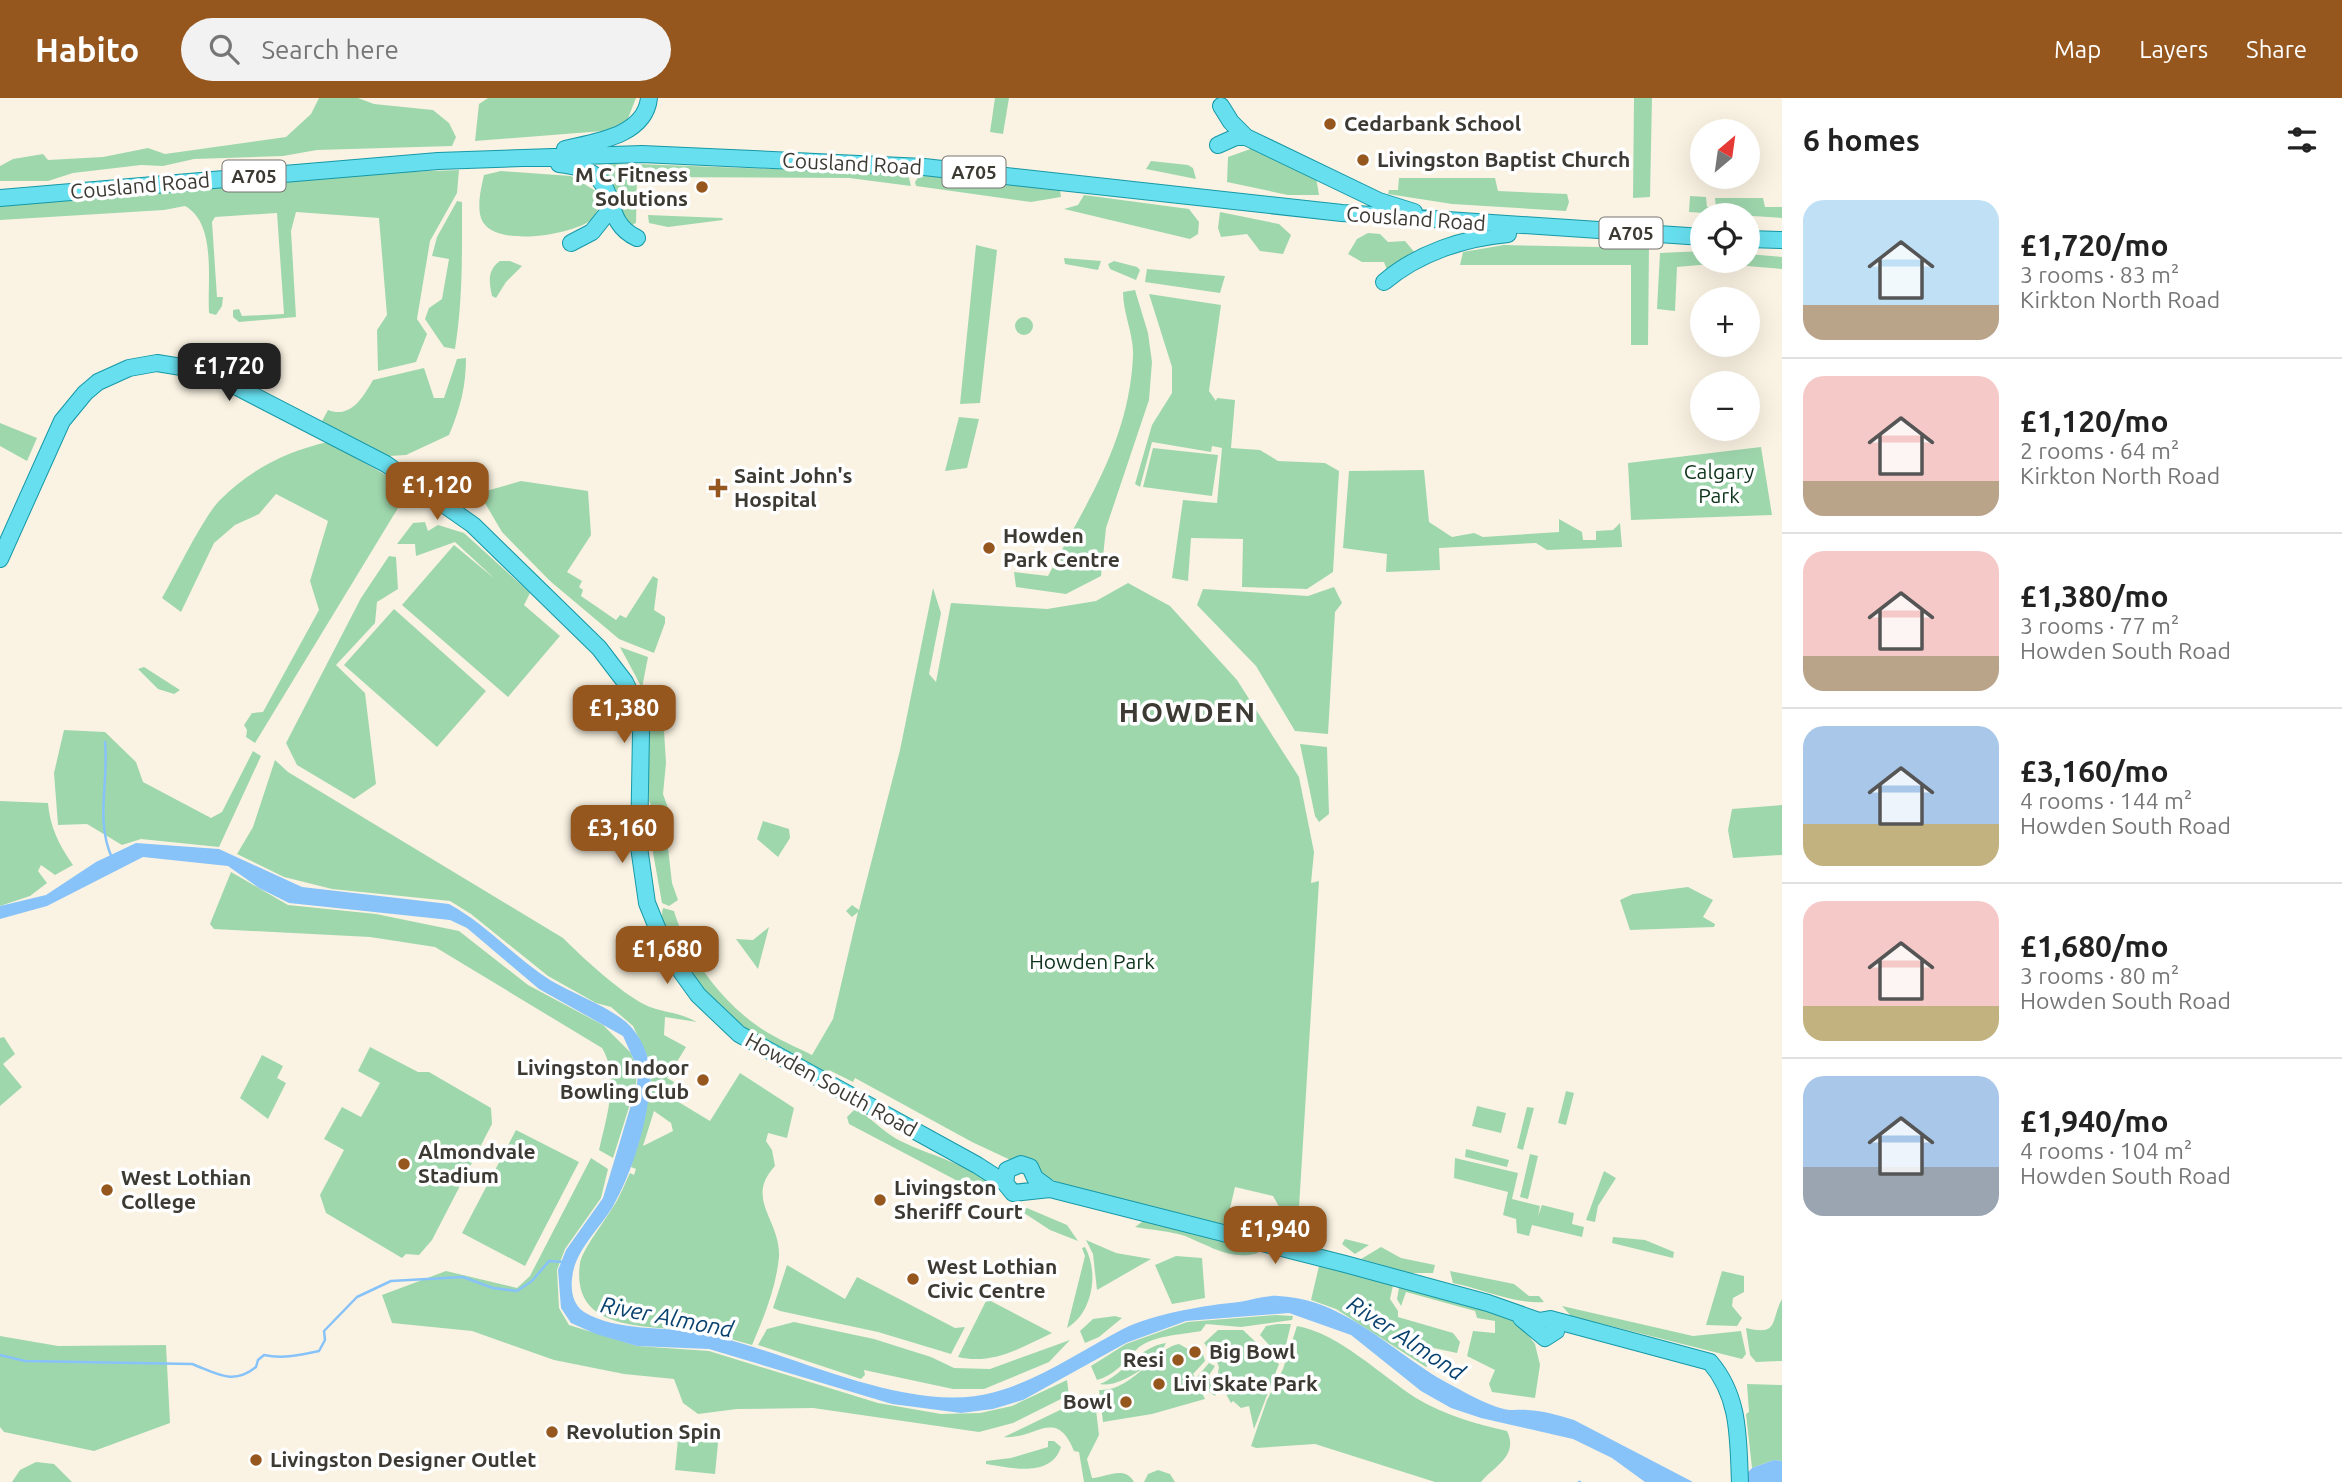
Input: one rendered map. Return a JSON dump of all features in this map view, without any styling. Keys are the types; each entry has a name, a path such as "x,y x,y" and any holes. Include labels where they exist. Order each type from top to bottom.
{"main road":[{"name":"A705","path":"508,159 565,149 615,135 634,125 648,103"},
{"path":"1222,106 1231,122 1246,137 1379,201 1439,220"},
{"path":"1217,145 1236,137 1246,137"},
{"name":"Cousland Road","path":"0,198 300,171 508,159 642,155 911,166 1439,220 1690,236"},
{"name":"A705","path":"508,159 577,166 600,179 608,192 612,207"},
{"path":"571,243 592,232 612,207 622,228 637,238"},
{"path":"1384,282 1436,251 1473,237 1559,229"},
{"path":"1760,239 1782,240"},
{"name":"Howden South Road","path":"0,559 62,421 73,406 92,387 111,375 157,363 206,371 386,464 472,525 613,664 633,699 641,732 639,847 647,903 667,952 698,995 739,1034 977,1165 1006,1177 1018,1194 1033,1184"},
{"name":"Howden South Road","path":"1006,1177 1017,1164 1026,1165 1033,1184"},
{"name":"Howden South Road","path":"1033,1184 1345,1264 1510,1311 1546,1326 1577,1327 1710,1362 1727,1382 1736,1413 1740,1474"}],"green space":[{"path":"319,98 358,98 374,104 433,110 449,123 456,137 452,146 317,150 283,156 194,159 163,166 141,165 73,173 48,181 0,181 0,166 13,159 43,154 48,160 103,157 148,148 165,154 286,137 311,114"},
{"path":"488,98 636,98 627,121 603,131 475,141 479,104"},
{"path":"995,98 1009,98 1003,134 990,132"},
{"path":"1634,98 1652,98 1650,197 1633,198"},
{"path":"1256,147 1316,177 1319,195 1288,195 1227,182 1228,157"},
{"path":"1151,161 1188,165 1193,168 1196,179 1146,169"},
{"path":"611,163 908,174 911,186 849,178 637,177 636,223 628,227 604,176 604,166"},
{"path":"459,170 457,193 430,241 417,319 427,334 416,362 378,371 377,330 387,315 379,218 296,212 291,231 296,317 239,322 233,317 233,310 239,309 242,316 284,314 277,213 215,217 212,222 217,297 223,297 222,306 216,315 209,313 206,239 195,214 185,206 164,210 0,220 0,204 401,172"},
{"path":"501,171 571,176 599,193 602,201 591,220 567,230 533,236 500,234 488,228 481,218 479,202 484,175"},
{"path":"920,175 1060,190 1061,197 1031,202 916,186 915,182"},
{"path":"1399,178 1495,178 1498,191 1567,194 1569,202 1566,211 1452,204 1388,194 1389,190 1398,190"},
{"path":"1084,195 1189,209 1199,222 1198,234 1190,239 1064,209 1078,205"},
{"path":"1690,196 1706,197 1707,203 1690,203 1689,212"},
{"path":"1715,198 1763,198 1765,207 1782,207 1782,218 1760,217 1760,203 1716,203"},
{"path":"457,201 462,202 462,257 455,349 444,347 425,319 429,308 442,299 449,259 432,256 437,237"},
{"path":"1220,212 1279,224 1291,235 1283,254 1260,251 1247,234 1221,237 1218,228"},
{"path":"648,215 723,220 668,227 649,223"},
{"path":"1368,233 1380,234 1388,242 1405,241 1416,254 1387,270 1384,262 1362,262 1348,254 1357,239"},
{"path":"976,245 997,250 980,403 960,404"},
{"path":"1504,245 1649,248 1648,345 1631,345 1631,265 1460,265 1463,252"},
{"path":"1690,252 1690,266 1677,267 1675,311 1657,309 1660,253"},
{"path":"1760,255 1782,257 1782,269 1760,267"},
{"path":"1064,258 1101,261 1098,270 1065,264"},
{"path":"500,261 510,261 522,266 506,282 496,298 492,296 490,277 493,268"},
{"path":"1114,261 1137,267 1140,270 1136,280 1110,269 1108,264"},
{"path":"1147,269 1225,276 1220,293 1145,282"},
{"path":"1135,290 1148,333 1152,362 1149,400 1106,528 1101,576 1066,594 1016,587 1014,572 1048,576 1091,497 1114,444 1130,387 1133,356 1123,292"},
{"path":"1149,294 1221,305 1209,391 1216,401 1217,398 1235,400 1231,448 1260,450 1278,461 1325,463 1339,471 1333,572 1307,589 1242,587 1243,539 1191,538 1188,581 1172,578 1183,500 1217,503 1222,448 1212,446 1211,452 1152,442 1140,487 1135,484 1152,425 1172,393 1172,367"},
{"path":"1024,317 1030,320 1033,326 1030,332 1024,335 1018,332 1015,326 1018,320"},
{"path":"466,358 462,398 449,435 406,455 389,456 321,423 328,410 343,412 355,405 373,380 424,368 434,398 444,398 457,359"},
{"path":"959,417 979,419 967,468 945,471"},
{"path":"0,423 37,438 27,461 0,446"},
{"path":"328,442 398,482 398,508 255,743 246,737 247,730 244,725 252,713 263,712 319,610 310,581 328,521 276,494 259,514 235,525 214,543 181,612 162,598 206,519 231,489 283,456"},
{"name":"Calgary Park","path":"1761,447 1772,515 1631,520 1628,463"},
{"path":"1153,448 1218,455 1212,496 1143,487"},
{"path":"1424,470 1429,522 1452,537 1474,533 1483,537 1559,532 1559,519 1582,532 1583,540 1596,540 1596,531 1613,530 1620,523 1622,547 1547,550 1536,543 1439,548 1440,570 1386,572 1387,554 1343,548 1349,471"},
{"path":"521,481 588,491 591,535 567,572 582,581 579,587 583,590 581,596 616,620 620,615 626,618 653,576 658,579 654,610 665,617 665,623 654,653 619,639 550,581 502,532 479,493"},
{"path":"425,522 428,531 438,525 464,533 530,593 524,605 560,636 508,697 402,605 454,545 495,579 455,542 416,556 415,544 397,544 413,523"},
{"path":"389,556 396,557 398,589 377,602 375,623 336,665 365,693 376,784 354,799 297,765 286,743 361,598"},
{"name":"Howden Park","path":"1128,583 1170,606 1237,680 1299,777 1314,852 1311,883 1319,881 1298,1224 1293,1244 1282,1242 1286,1219 1273,1196 1235,1187 1225,1230 1066,1186 972,1142 855,1078 853,1082 829,1070 824,1076 759,1037 722,1008 690,971 663,923 663,908 674,911 687,944 707,976 732,1004 765,1031 812,1055 833,1019 858,912 852,917 846,911 852,905 859,910 900,750 933,588 941,613 929,674 936,682 951,603 1047,609 1096,601"},
{"path":"1334,587 1342,603 1335,612 1328,734 1295,731 1256,666 1197,605 1203,589 1308,596"},
{"path":"394,609 486,691 437,747 344,665"},
{"path":"620,647 648,657 642,688"},
{"path":"144,667 180,690 174,694 158,689 138,669"},
{"path":"649,711 663,714 666,763 663,794 668,808 662,813 653,809 649,801"},
{"path":"64,730 105,732 136,762 143,782 211,818 222,812 253,751 261,756 219,847 141,839 122,845 87,824 58,825 54,773"},
{"path":"1300,744 1327,747 1329,814 1319,822 1315,816"},
{"path":"275,760 288,772 563,938 604,976 640,1002 697,1022 665,1017 664,1035 686,1047 667,1078 674,1082 667,1095 710,1121 740,1073 794,1108 787,1138 768,1133 766,1141 772,1150 775,1166 766,1178 763,1200 775,1232 779,1257 772,1291 752,1345 702,1332 616,1321 599,1314 587,1302 580,1286 582,1257 630,1173 634,1175 636,1169 631,1167 650,1089 651,1064 633,1026 611,1007 596,1003 548,976 471,914 450,901 332,889 284,877 237,854 253,827","holes":["654,1111 671,1123 673,1131 643,1146"]},
{"path":"0,801 48,803 56,835 73,865 55,875 41,865 38,871 47,883 30,896 0,906"},
{"path":"1782,805 1782,855 1733,858 1728,830 1732,809"},
{"path":"763,821 789,829 790,838 778,857 757,839"},
{"path":"655,839 667,839 672,883 678,900 669,906 662,903 652,847"},
{"path":"231,872 288,905 376,914 459,931 528,985 603,1025 631,1053 637,1069 636,1085 613,1158 599,1150 611,1085 607,1059 602,1048 435,947 370,937 214,929 210,924"},
{"path":"1688,887 1713,900 1703,917 1715,924 1714,927 1630,930 1620,900 1633,894"},
{"path":"769,927 758,969 736,939 753,940"},
{"path":"4,1037 15,1054 3,1064 22,1087 0,1106 0,1038"},
{"name":"Almondvale Stadium","path":"370,1047 418,1072 429,1072 491,1108 492,1124 432,1240 419,1255 406,1254 402,1258 326,1213 320,1195 344,1150 324,1139 342,1107 361,1117 380,1083 358,1071"},
{"path":"262,1055 283,1066 277,1078 286,1083 268,1119 240,1098"},
{"path":"1566,1091 1574,1093 1566,1125 1558,1123"},
{"path":"1477,1106 1506,1113 1501,1133 1472,1126"},
{"path":"1527,1107 1534,1108 1523,1150 1517,1148"},
{"path":"855,1109 895,1138 963,1167 988,1182 998,1192 990,1198 849,1124 847,1117"},
{"path":"516,1130 579,1162 525,1266 462,1233"},
{"path":"1466,1149 1509,1160 1507,1167 1465,1157"},
{"path":"1530,1154 1538,1156 1528,1199 1520,1197"},
{"path":"591,1158 608,1169 601,1198 565,1249 557,1270 559,1308 569,1325 637,1346 709,1351 878,1403 941,1414 980,1413 1012,1406 1067,1380 1069,1395 1013,1423 979,1432 813,1408 737,1409 698,1414 683,1403 674,1379 624,1374 554,1360 472,1331 392,1323 382,1295 446,1271 517,1288 530,1276"},
{"path":"1455,1158 1518,1173 1512,1199 1540,1206 1538,1216 1542,1205 1574,1213 1572,1224 1584,1227 1582,1237 1532,1225 1529,1236 1517,1233 1516,1219 1503,1215 1508,1192 1454,1178"},
{"path":"1604,1171 1616,1178 1598,1206 1595,1222 1586,1220"},
{"path":"1027,1208 1067,1225 1078,1241 1050,1230 1021,1211"},
{"path":"1146,1219 1256,1247 1258,1253 1230,1254 1179,1234 1135,1227"},
{"path":"1613,1237 1645,1240 1674,1252 1673,1258 1612,1243"},
{"path":"1345,1239 1369,1245 1355,1254 1342,1244"},
{"path":"1086,1240 1116,1253 1151,1259 1097,1290 1093,1254"},
{"path":"1085,1247 1092,1268 1091,1291 1083,1313 1067,1328 1085,1256 1082,1248"},
{"path":"1381,1247 1401,1258 1435,1265 1433,1273 1409,1273 1361,1259"},
{"path":"1176,1256 1202,1258 1205,1298 1172,1304 1155,1265"},
{"path":"787,1265 845,1299 857,1277 955,1328 965,1327 951,1354 878,1332 780,1311 773,1308"},
{"path":"1319,1266 1394,1281 1390,1299 1398,1311 1398,1317 1453,1333 1460,1342 1457,1353 1429,1347 1434,1362 1426,1367 1336,1309 1311,1300"},
{"path":"1450,1271 1514,1284 1529,1296 1539,1296 1544,1302 1509,1298 1453,1283"},
{"path":"1722,1271 1744,1276 1744,1292 1733,1298 1732,1306 1742,1318 1737,1326 1706,1325"},
{"path":"1400,1282 1515,1318 1535,1344 1540,1365 1535,1398 1492,1392 1489,1384 1495,1370 1467,1356 1473,1331 1495,1333 1495,1321 1477,1318 1475,1311 1406,1292 1401,1306 1397,1299"},
{"path":"987,1299 1052,1333 995,1357 958,1357"},
{"path":"1782,1299 1782,1361 1756,1362 1750,1355 1746,1328 1769,1328"},
{"path":"1562,1306 1693,1336 1741,1331 1746,1354 1742,1359 1571,1316"},
{"path":"1115,1316 1122,1318 1099,1337 1085,1343 1080,1331 1093,1319"},
{"path":"1293,1316 1292,1320 1241,1327 1206,1324 1201,1331 1158,1338 1142,1345 1114,1372 1097,1380 1091,1366 1126,1344 1187,1322"},
{"path":"794,1322 874,1339 931,1357 954,1368 990,1369 1070,1340 1049,1362 984,1389 953,1389 864,1370 865,1375 861,1379 758,1345 767,1329"},
{"path":"1291,1324 1284,1353 1280,1357 1260,1335 1266,1326"},
{"path":"1297,1326 1312,1330 1344,1346 1427,1404 1460,1418 1507,1431 1510,1447 1507,1454 1481,1482 1435,1482 1315,1444 1256,1448 1251,1446 1267,1400 1283,1369"},
{"path":"1218,1330 1243,1330 1279,1364 1254,1429 1249,1406 1241,1408 1233,1401 1231,1403 1217,1378 1219,1367 1215,1357 1204,1343"},
{"path":"0,1336 58,1346 166,1345 170,1423 94,1451 4,1432 0,1427"},
{"path":"1166,1343 1156,1357 1138,1372 1118,1382 1100,1384 1147,1350"},
{"name":"Livi Skate Park","path":"1179,1344 1188,1349 1194,1344 1201,1347 1205,1361 1193,1374 1205,1399 1152,1414 1103,1422 1099,1390 1123,1384 1170,1347"},
{"path":"1209,1363 1215,1366 1208,1377 1218,1390 1215,1396 1202,1387 1197,1377"},
{"path":"1747,1384 1782,1385 1782,1461 1774,1460 1752,1468 1746,1414 1749,1412"},
{"path":"1095,1401 1099,1435 1087,1459 1092,1478 1121,1473 1134,1482 1084,1482 1079,1452 1074,1451 1060,1430 1044,1428 1015,1437 1004,1437 1060,1410"},
{"path":"679,1429 719,1433 715,1474 675,1470"},
{"path":"1048,1441 1054,1441 1061,1447 1056,1457 1039,1467 1018,1469 986,1464 986,1461 1011,1458 1048,1447"},
{"path":"36,1462 54,1464 72,1482 12,1482 20,1470"},
{"path":"1158,1470 1170,1474 1175,1482 1144,1482 1148,1474"}],"water":[{"path":"136,843 219,849 302,887 449,904 550,980 605,1008 632,1028 644,1048 650,1070 648,1102 641,1134 632,1165 619,1194 581,1252 572,1280 572,1292 579,1308 597,1318 626,1326 687,1331 735,1341 887,1389 925,1396 961,1397 1012,1387 1123,1329 1149,1319 1268,1296 1303,1299 1349,1318 1432,1374 1478,1399 1504,1409 1539,1411 1574,1420 1693,1482 1645,1482 1612,1458 1573,1439 1481,1418 1451,1408 1421,1391 1351,1335 1289,1313 1186,1321 1126,1343 1023,1400 993,1409 961,1413 892,1404 709,1349 637,1346 596,1334 571,1323 561,1308 558,1270 566,1250 603,1198 637,1085 638,1069 623,1036 539,989 467,928 450,920 289,903 259,888 228,866 143,857 47,906 0,919 0,906 46,895 96,862"},
{"path":"1774,1460 1782,1461 1782,1482 1739,1482 1752,1468"}],"waterway":[{"path":"105,742 103,815 112,858"},
{"path":"0,1355 25,1361 192,1364 224,1376 240,1376 256,1367 258,1360 264,1355 285,1357 319,1351 325,1340 324,1331 357,1297 391,1281 463,1277 493,1288 517,1291 532,1281 549,1261 564,1262"}],"place":[{"name":"Cedarbank School","path":"1330,124"},
{"name":"Livingston Baptist Church","path":"1363,160"},
{"name":"M C Fitness Solutions","path":"702,187"},
{"name":"Saint John's Hospital","path":"718,488"},
{"name":"Howden Park Centre","path":"989,548"},
{"name":"Livingston Indoor Bowling Club","path":"703,1080"},
{"name":"Almondvale Stadium","path":"404,1164"},
{"name":"West Lothian College","path":"107,1190"},
{"name":"Livingston Sheriff Court","path":"880,1200"},
{"name":"West Lothian Civic Centre","path":"913,1279"},
{"name":"Big Bowl","path":"1195,1352"},
{"name":"Resi","path":"1178,1360"},
{"name":"Livi Skate Park","path":"1159,1384"},
{"name":"Bowl","path":"1126,1402"},
{"name":"Revolution Spin","path":"552,1432"},
{"name":"Livingston Designer Outlet","path":"256,1460"}],"district":[{"name":"HOWDEN","path":"1188,712"}],"water label":[{"name":"River Almond","path":"667,1317"},
{"name":"River Almond","path":"1406,1338"}]}
